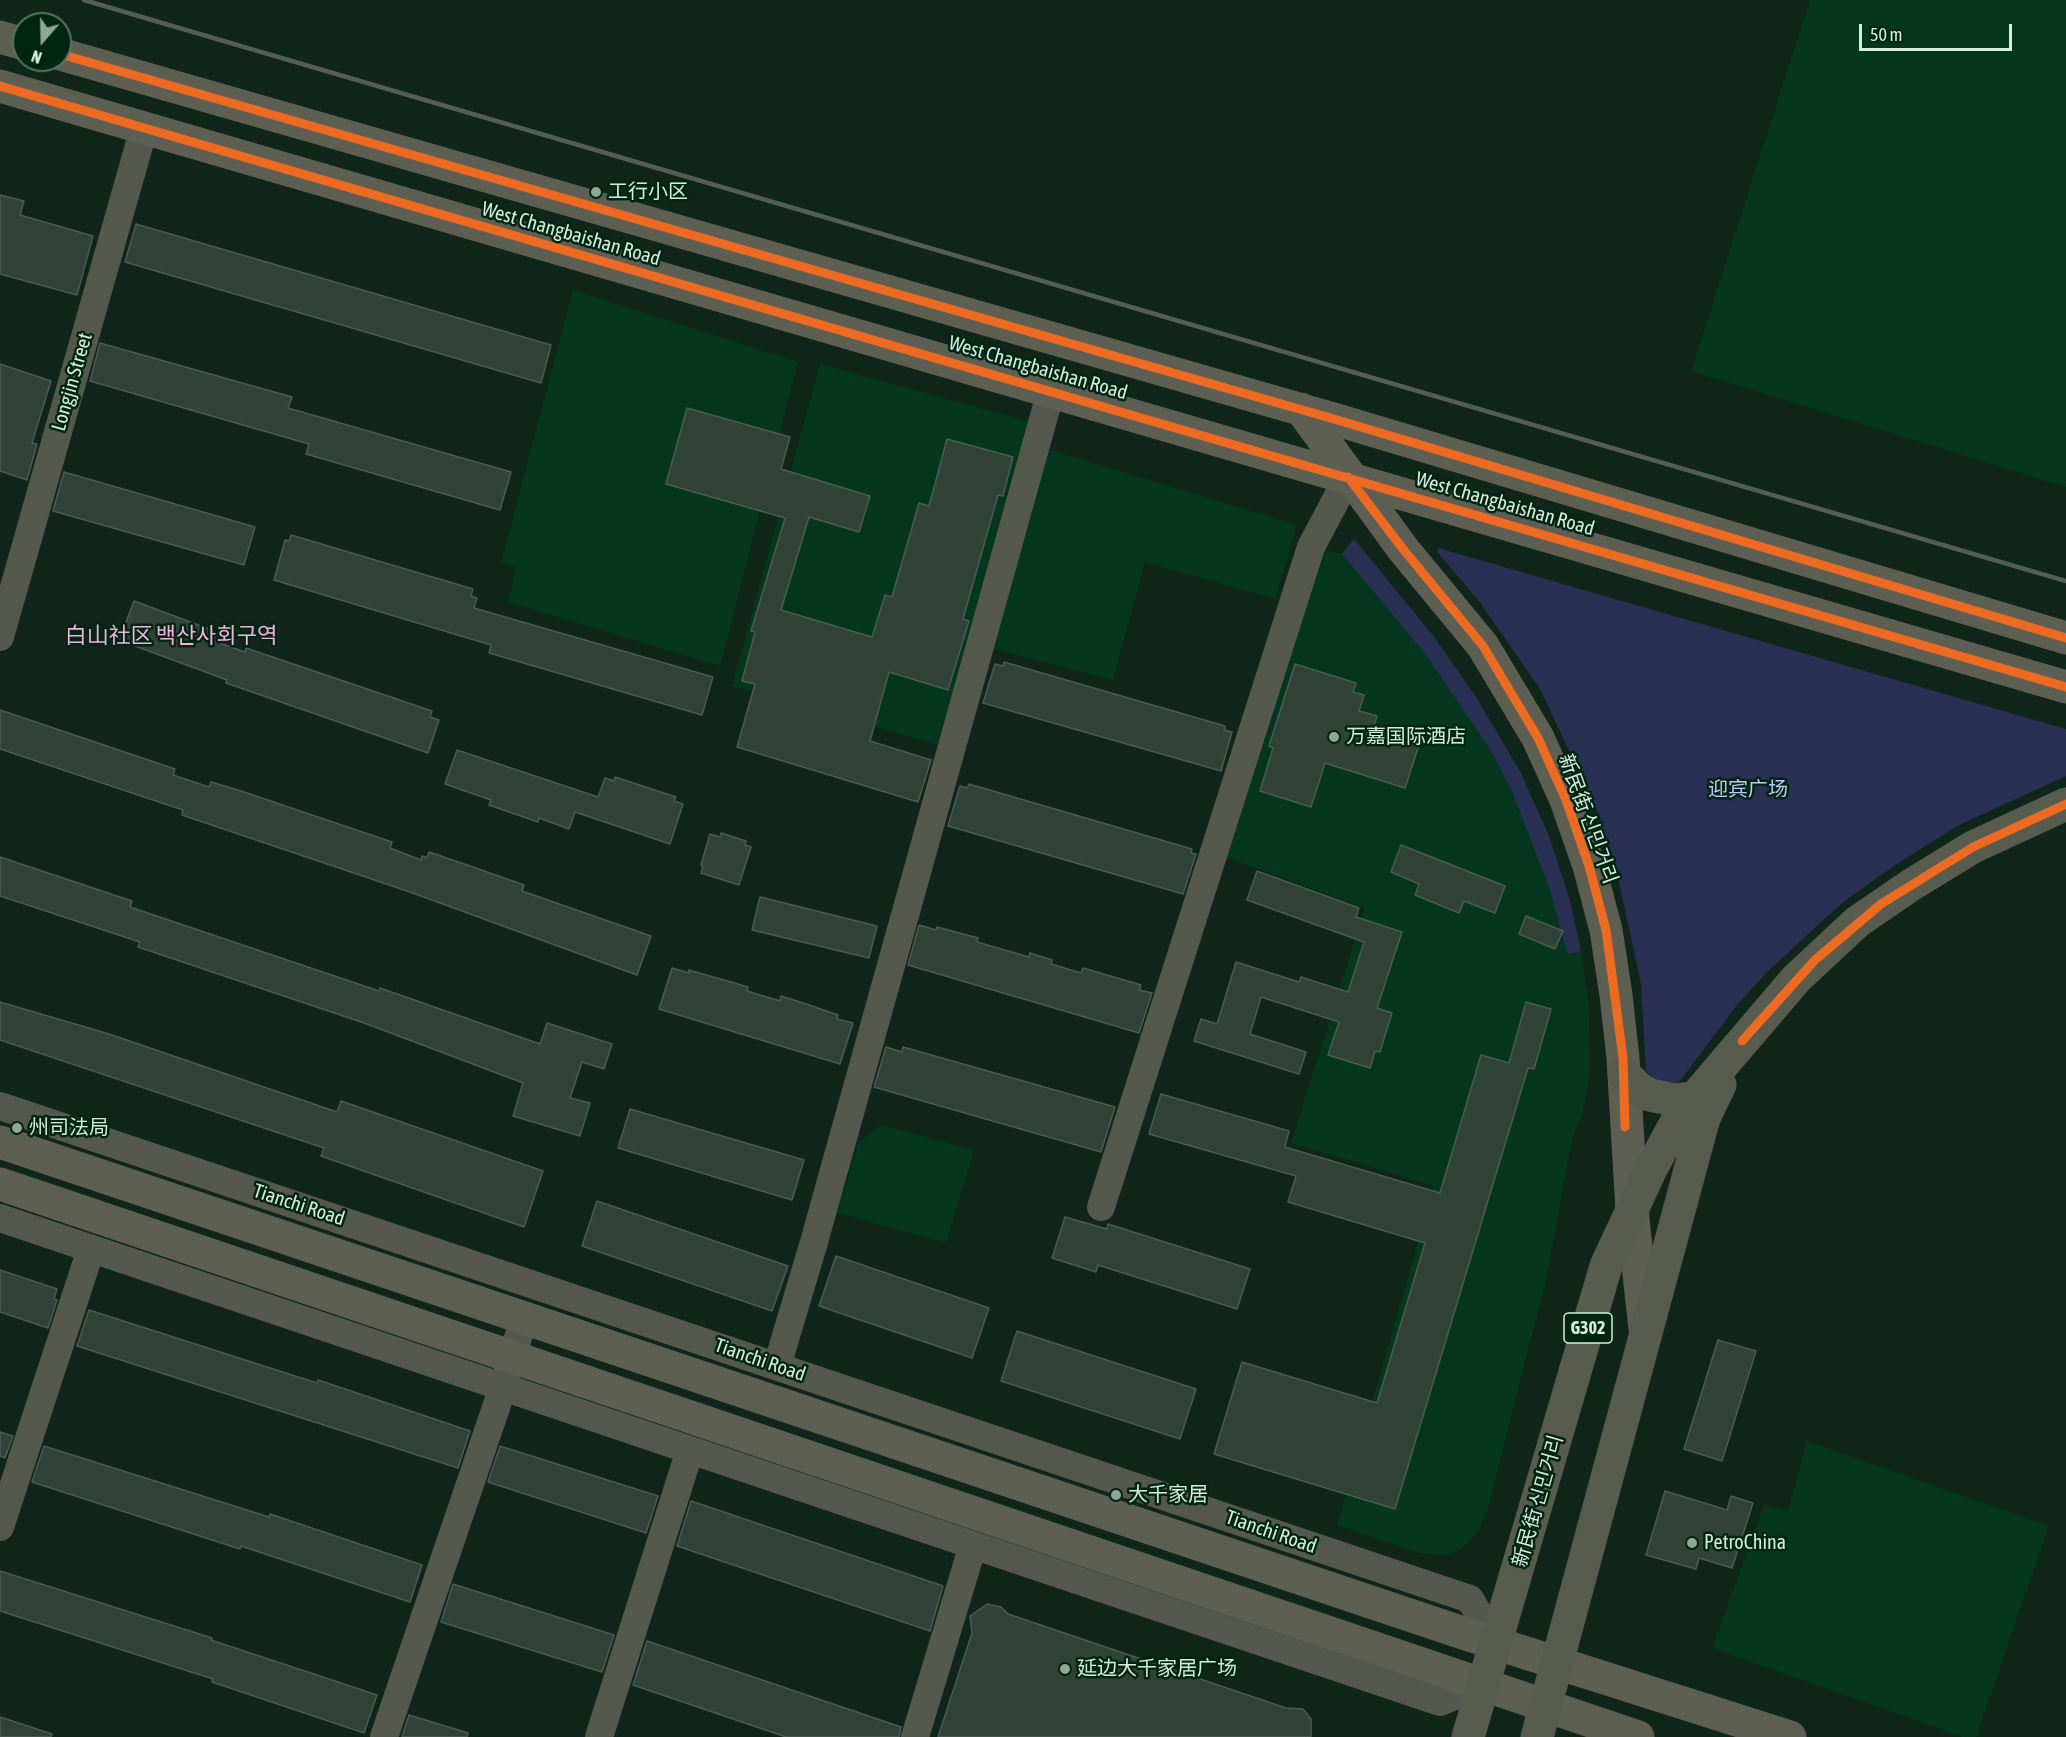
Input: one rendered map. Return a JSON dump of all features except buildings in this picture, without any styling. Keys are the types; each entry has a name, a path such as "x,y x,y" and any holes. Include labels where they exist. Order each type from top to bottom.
{"highway":[{"name":"新民街 신민거리","path":"1468,1737 1606,1266 1651,1168 1680,1115 1742,1041 1815,960 1881,904 1972,848 2066,804"},
{"name":"新民街 신민거리","path":"1537,1737 1645,1329 1704,1118 1742,1041"},
{"path":"1624,1074 1650,1095 1674,1100 1694,1098"}],"main road":[{"name":"West Changbaishan Road","path":"72,57 1301,410 2066,638"},
{"name":"West Changbaishan Road","path":"0,86 2066,687"},
{"name":"新民街 신민거리","path":"1301,410 1403,549 1483,646 1542,748 1578,833 1606,930 1624,1074 1632,1210 1645,1329"},
{"name":"新民街 신민거리","path":"1606,1266 1626,1127"},
{"name":"Tianchi Road","path":"0,1142 1496,1644 1790,1737"},
{"path":"0,1184 1638,1737"}],"street":[{"name":"Longjin Street","path":"0,637 144,128"},
{"path":"777,1366 814,1242 1051,391"},
{"path":"1101,1207 1311,546 1348,477"},
{"name":"Tianchi Road","path":"0,1106 1470,1599 1496,1644"},
{"path":"0,1218 1440,1702 1484,1684"},
{"path":"0,1527 91,1249"},
{"path":"384,1737 503,1387 524,1318"},
{"path":"599,1737 690,1450"},
{"path":"915,1737 973,1545"}],"shaded area":[{"path":"1810,0 2066,0 2066,487 1691,371"},
{"path":"573,290 798,362 720,666 508,602 516,567 501,563"},
{"path":"820,364 1031,422 939,745 732,686"},
{"path":"1047,449 1297,525 1275,599 1145,562 1113,680 987,647"},
{"path":"1322,549 1342,554 1426,655 1489,748 1511,789 1550,890 1567,953 1581,951 1589,1008 1590,1074 1582,1115 1572,1139 1546,1281 1487,1511 1478,1532 1460,1550 1444,1556 1419,1553 1337,1525 1434,1186 1291,1143 1365,908 1226,857"},
{"path":"881,1125 974,1150 946,1243 838,1213 858,1143"},
{"path":"1807,1441 2049,1526 1976,1737 1963,1737 1712,1648 1764,1505 1788,1511"}],"green space":[{"path":"1354,539 1435,638 1476,697 1521,773 1549,836 1570,900 1581,951 1567,954 1550,890 1511,789 1489,748 1426,655 1342,554"},
{"name":"迎宾广场","path":"1438,548 2066,729 2066,776 1959,825 1895,865 1842,903 1767,972 1737,1005 1677,1083 1669,1084 1654,1079 1646,1070 1641,984 1619,882 1598,812 1540,689 1479,601 1437,552"}],"railway":[{"path":"84,0 2066,581"}],"cycle path":[{"path":"72,57 1334,419 2066,638"},
{"path":"0,86 2066,687"},
{"path":"1348,477 1403,549 1483,646 1538,738 1566,800 1589,866 1606,930 1623,1058 1625,1127"},
{"path":"1742,1041 1815,960 1881,904 1973,847 2066,804"}],"place":[{"name":"工行小区","path":"596,192"},
{"name":"万嘉国际酒店","path":"1334,737"},
{"name":"州司法局","path":"17,1128"},
{"name":"大千家居","path":"1116,1495"},
{"name":"PetroChina","path":"1692,1543"},
{"name":"延边大千家居广场","path":"1065,1669"}],"district":[{"name":"白山社区 백산사회구역","path":"171,636"}]}
